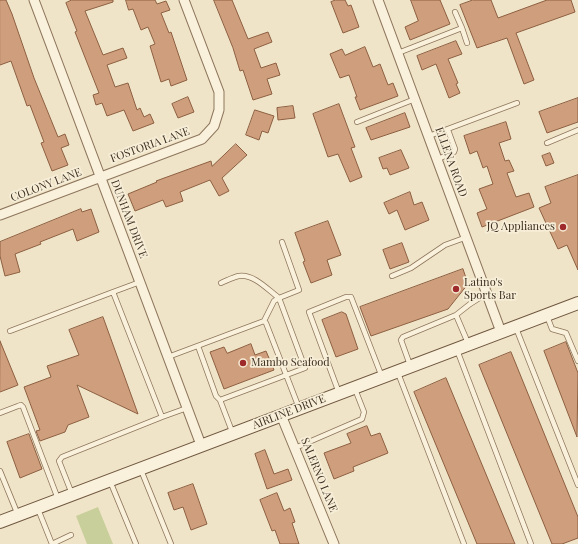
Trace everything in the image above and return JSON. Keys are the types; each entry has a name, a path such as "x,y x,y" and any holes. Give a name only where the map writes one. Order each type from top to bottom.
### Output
{"main road":[{"name":"AIRLINE DRIVE","path":"0,522 578,303"}],"street":[{"name":"DUNHAM DRIVE","path":"34,0 201,446"},
{"name":"FOSTORIA LANE","path":"100,177 202,139 214,126 219,110 219,92 184,0"},
{"name":"ELLENA ROAD","path":"378,0 502,332"},
{"name":"COLONY LANE","path":"0,215 100,177"},
{"name":"SALERNO LANE","path":"281,415 334,544"}],"lane":[{"path":"455,12 467,43"},
{"path":"398,53 462,28"},
{"path":"357,122 415,99"},
{"path":"429,136 517,104"},
{"path":"438,159 454,152 455,149 448,130"},
{"path":"547,142 578,130"},
{"path":"392,276 411,268 445,245 467,237"},
{"path":"168,357 264,321 274,301 299,290 282,242"},
{"path":"220,400 305,368 279,298 255,280 246,276 238,276 221,283"},
{"path":"10,331 140,282"},
{"path":"113,292 162,417"},
{"path":"411,366 401,340 403,337 456,315 487,293"},
{"path":"339,393 309,312 346,297 351,298 382,377"},
{"path":"456,315 462,346 531,544"},
{"path":"546,315 552,329 566,333 578,361"},
{"path":"264,321 299,409"},
{"path":"516,326 578,485"},
{"path":"198,346 216,396 220,400 233,434"},
{"path":"398,371 464,544"},
{"path":"295,448 362,419 364,412 355,387"},
{"path":"0,413 21,405 23,407 58,500"},
{"path":"72,494 59,461 62,457 187,408"},
{"path":"140,468 172,544"},
{"path":"0,471 18,515"},
{"path":"110,480 136,544"},
{"path":"38,508 51,544 71,535"}],"green space":[{"path":"98,507 113,544 87,544 76,516"}],"building":[{"path":"0,0 6,0 12,14 34,78 58,137 65,134 69,145 61,148 68,165 52,171 41,143 44,142 30,105 27,106 11,61 0,65"},
{"path":"72,0 113,0 113,2 85,11 103,55 123,48 127,58 107,65 115,87 128,83 137,110 140,108 144,117 150,114 154,123 133,131 124,110 107,116 102,103 96,105 93,95 99,93 75,32 77,31 66,3"},
{"path":"126,0 155,0 157,4 166,1 170,10 161,13 169,33 171,32 187,80 171,86 169,79 161,82 150,46 155,44 148,27 141,30 133,9 129,10"},
{"path":"214,0 232,0 248,39 268,32 272,42 254,49 261,68 276,63 280,75 267,79 272,94 253,100 243,70 240,71 233,48"},
{"path":"336,0 345,0 348,6 351,5 359,27 343,33 331,2"},
{"path":"411,0 440,0 450,24 410,40 405,27 418,21"},
{"path":"473,0 491,0 498,18 547,0 571,0 575,12 516,33 534,80 524,84 507,38 477,48 460,5"},
{"path":"456,41 462,54 448,59 458,83 456,84 460,93 449,98 436,64 422,70 417,56"},
{"path":"365,47 373,67 380,64 388,85 393,83 398,96 360,110 349,75 340,78 330,54 342,49 345,55"},
{"path":"188,97 194,112 178,118 172,104"},
{"path":"578,98 578,122 547,133 539,112"},
{"path":"339,104 355,147 351,148 362,177 350,182 338,154 328,157 313,114"},
{"path":"293,106 295,118 278,120 277,108"},
{"path":"255,110 274,116 268,133 262,131 259,140 246,135"},
{"path":"405,113 410,127 371,140 366,128"},
{"path":"506,122 511,139 499,143 505,161 509,160 514,171 507,173 516,197 529,193 534,207 482,227 477,213 487,209 479,189 493,184 487,166 483,168 477,151 470,154 464,136"},
{"path":"236,144 247,155 222,178 229,191 219,196 210,180 180,192 183,201 166,207 163,200 135,211 128,194 157,182 156,181 211,161 212,166"},
{"path":"401,150 409,168 390,175 387,168 383,169 379,158"},
{"path":"550,153 554,163 546,166 542,156"},
{"name":"JQ Appliances","path":"578,175 578,270 567,245 558,249 539,208 551,203 545,187"},
{"path":"410,192 414,205 422,202 429,220 405,230 397,210 389,214 384,203"},
{"path":"81,209 82,212 91,209 99,232 77,241 73,229 40,242 41,244 15,254 20,272 5,276 0,256 0,242"},
{"path":"328,221 341,255 327,260 332,275 311,283 303,262 305,261 295,233"},
{"path":"402,243 409,262 390,269 383,250"},
{"path":"463,269 468,284 448,309 371,336 360,307"},
{"path":"342,312 346,314 358,349 336,357 322,320"},
{"path":"103,317 138,414 77,385 89,417 68,425 65,432 40,441 36,431 40,430 24,387 51,377 47,366 79,355 69,330"},
{"path":"0,341 18,385 0,392"},
{"path":"566,342 578,373 577,437 544,351"},
{"name":"Mambo Seafood","path":"251,344 255,355 266,351 274,370 224,389 210,352 224,347 227,353"},
{"path":"511,352 578,517 578,538 562,544 552,544 479,365"},
{"path":"446,378 515,544 477,544 414,392"},
{"path":"367,426 371,436 380,433 388,453 353,467 354,471 334,479 324,453 351,443 347,434"},
{"path":"29,434 42,469 20,478 7,442"},
{"path":"265,450 274,474 288,469 292,480 267,489 255,454"},
{"path":"193,484 207,524 191,530 183,507 174,510 168,493"},
{"path":"277,493 284,511 290,508 295,522 292,523 299,544 280,544 275,530 272,531 260,500"}],"place":[{"name":"JQ Appliances","path":"563,227"},
{"name":"Latino's Sports Bar","path":"456,289"},
{"name":"Mambo Seafood","path":"243,363"}]}
